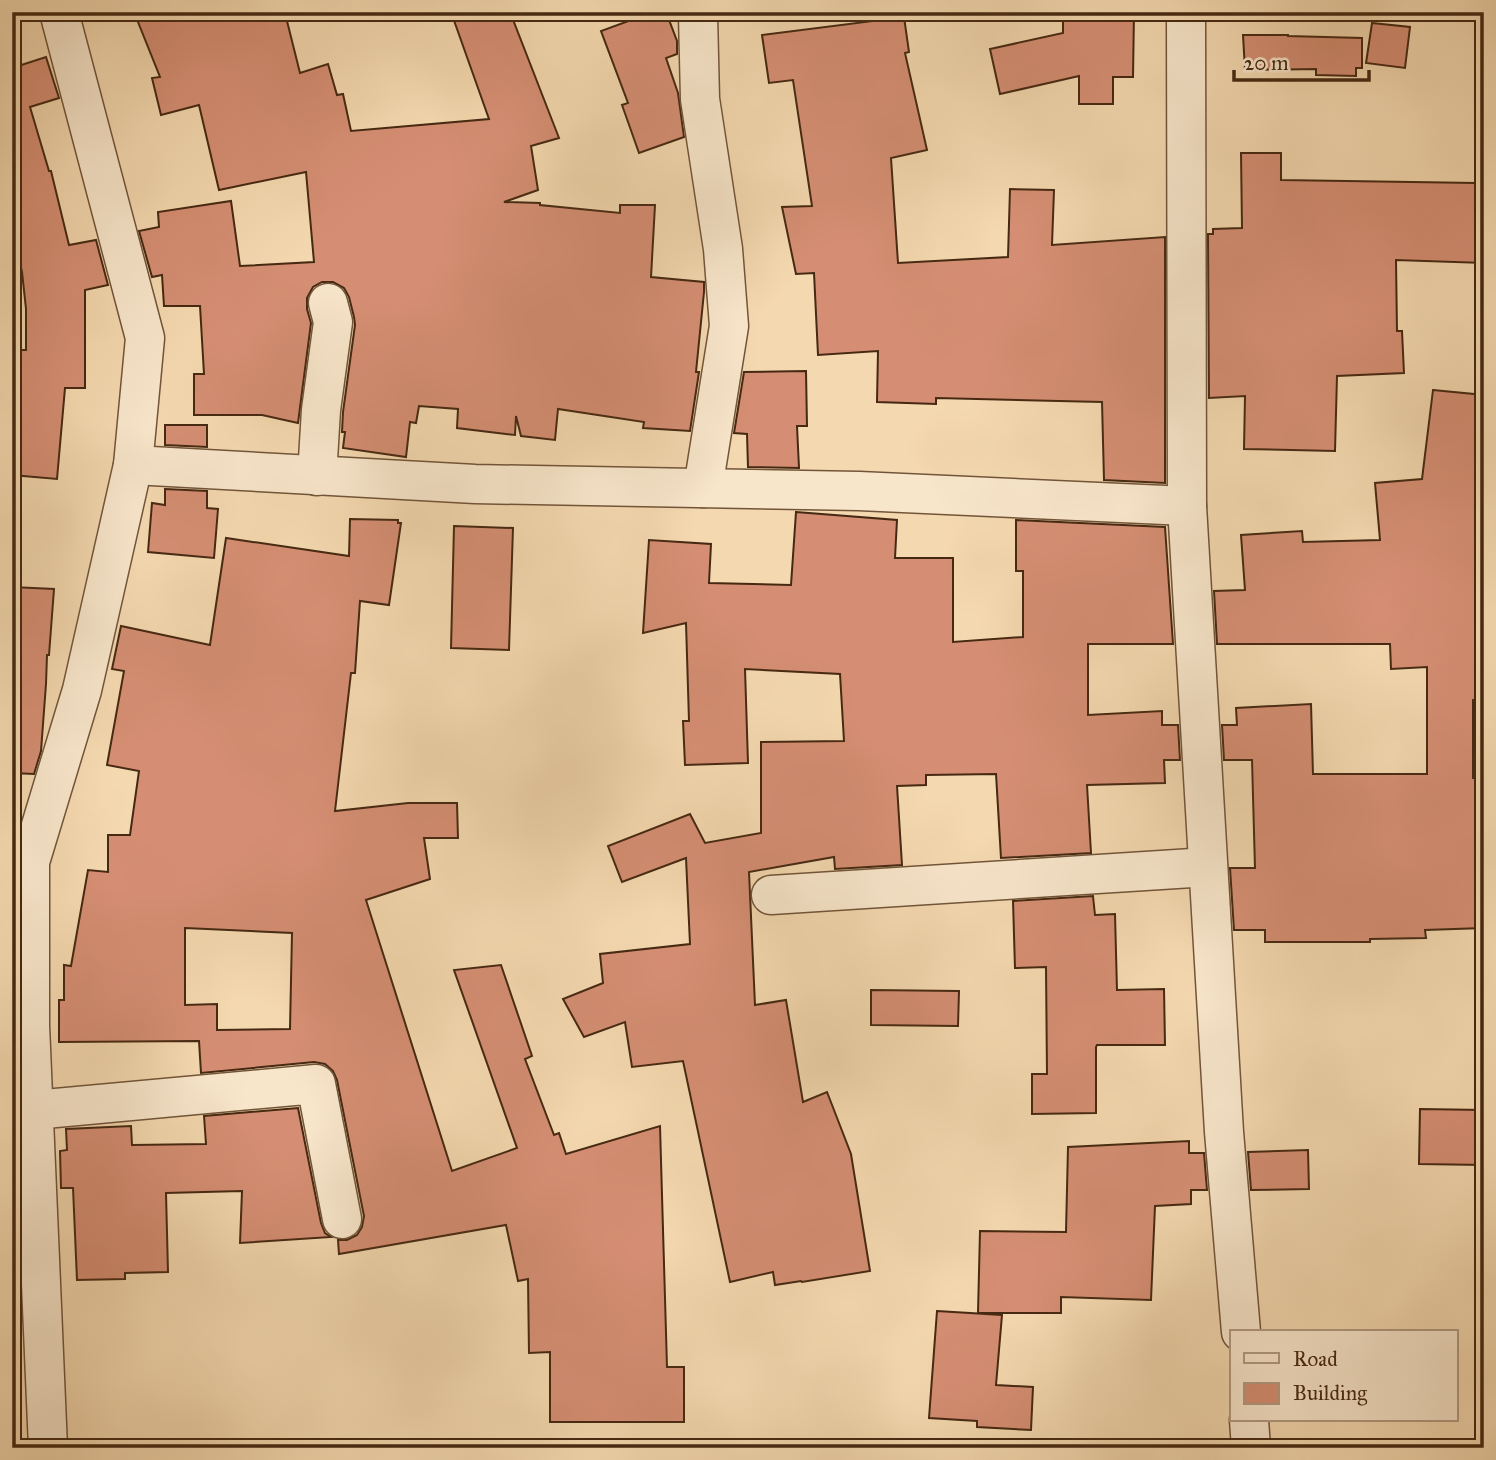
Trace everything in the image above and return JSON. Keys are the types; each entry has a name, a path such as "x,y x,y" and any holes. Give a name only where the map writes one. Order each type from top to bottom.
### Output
{"street":[{"path":"48,1448 30,1025 30,862 82,691 133,466 145,338 59,12"},
{"path":"697,12 700,99 723,248 729,326 703,488"},
{"path":"1186,12 1187,506 1224,1132 1241,1330"},
{"path":"317,476 321,410 333,322 328,303"},
{"path":"133,466 475,484 859,491 1187,506"},
{"path":"12,826 30,862"},
{"path":"772,895 1208,867"},
{"path":"34,1110 316,1084 342,1219"},
{"path":"1249,1422 1251,1448"}],"building":[{"path":"134,12 285,13 300,73 328,64 337,95 343,94 351,131 489,119 451,12 510,12 559,138 531,146 538,190 504,202 540,203 620,213 620,205 655,205 651,277 704,282 696,372 699,372 690,431 643,428 644,422 558,409 555,440 521,436 516,416 515,435 457,428 458,409 419,406 416,423 410,422 406,457 343,448 343,412 355,325 349,297 344,288 333,282 322,282 313,287 307,298 311,323 298,423 262,415 194,415 194,374 204,374 200,306 164,306 162,275 152,277 139,231 159,227 158,212 231,201 240,266 314,262 306,172 219,190 199,105 161,115 152,78 160,77"},
{"path":"653,12 666,12 677,41 677,54 666,58 678,93 684,137 639,153 622,105 628,103 601,31"},
{"path":"1063,12 1134,12 1133,77 1113,77 1113,104 1079,104 1079,76 1000,94 990,49 1063,33"},
{"path":"904,17 909,52 905,53 927,150 891,158 898,263 1008,257 1010,189 1054,190 1052,245 1165,237 1165,483 1104,480 1102,402 936,398 936,404 877,402 878,351 818,355 814,273 796,274 782,207 812,206 793,80 769,83 762,35"},
{"path":"1372,23 1410,27 1405,68 1366,63"},
{"path":"1243,35 1362,38 1362,68 1356,68 1356,76 1316,75 1316,69 1245,70"},
{"path":"46,57 59,98 30,107 51,171 69,245 96,240 108,285 85,290 85,388 65,388 57,479 12,475 12,350 26,350 26,309 22,272 12,227 12,68"},
{"path":"1241,153 1281,153 1281,180 1476,183 1476,226 1484,226 1484,263 1396,260 1397,331 1402,331 1404,373 1337,376 1335,451 1244,449 1245,396 1209,398 1208,234 1213,234 1213,229 1242,228"},
{"path":"806,371 807,426 797,426 799,468 748,467 747,434 734,433 744,372"},
{"path":"1433,390 1484,395 1484,698 1473,700 1473,778 1479,778 1475,888 1484,887 1484,928 1425,930 1426,938 1370,939 1370,942 1265,942 1265,930 1234,930 1230,868 1255,868 1252,760 1224,760 1222,725 1237,725 1236,708 1311,704 1313,774 1427,774 1427,667 1391,669 1390,644 1217,644 1214,591 1245,590 1241,535 1302,531 1303,542 1380,540 1375,483 1422,479"},
{"path":"165,425 207,425 207,447 165,445"},
{"path":"165,489 207,491 207,508 218,509 214,558 148,552 152,503 165,505"},
{"path":"796,512 897,520 895,558 953,558 953,642 1023,637 1023,571 1016,571 1016,520 1165,527 1173,644 1088,644 1088,715 1162,711 1162,725 1178,725 1180,760 1164,760 1165,783 1087,785 1091,853 1001,858 996,774 926,775 926,785 897,786 902,865 835,869 834,857 749,872 755,1005 786,1000 803,1102 827,1092 851,1154 870,1271 775,1285 773,1272 730,1282 683,1061 632,1067 625,1022 584,1037 563,999 603,983 600,954 690,944 686,858 622,882 608,846 690,814 705,843 761,833 761,742 844,741 840,674 745,669 748,763 685,765 683,721 689,721 686,623 643,633 649,540 711,544 709,583 791,585"},
{"path":"350,519 398,520 398,523 401,523 389,605 360,601 355,673 351,673 335,811 408,803 457,803 458,838 424,838 430,879 366,900 452,1171 517,1148 454,970 501,965 532,1056 525,1059 554,1135 559,1133 566,1154 660,1126 667,1367 684,1367 684,1422 550,1422 550,1352 529,1353 528,1279 518,1281 506,1225 339,1254 338,1240 347,1240 357,1235 364,1216 337,1080 333,1071 325,1064 314,1062 201,1073 199,1041 59,1042 59,1000 64,1000 64,965 71,966 88,870 108,872 108,835 130,835 139,771 107,765 124,671 112,669 121,626 210,645 226,538 349,556","holes":["185,928 292,933 290,1029 217,1030 217,1004 185,1005"]},
{"path":"454,526 513,528 509,650 451,648"},
{"path":"12,587 54,589 41,751 34,774 12,773"},
{"path":"1093,896 1095,915 1115,914 1117,990 1164,989 1165,1045 1097,1045 1096,1113 1032,1114 1032,1074 1047,1074 1046,967 1015,968 1013,901"},
{"path":"871,990 959,991 958,1026 871,1025"},
{"path":"298,1108 321,1223 325,1233 331,1237 240,1243 242,1191 166,1193 168,1272 125,1273 125,1279 77,1280 73,1188 61,1188 60,1151 67,1150 66,1129 131,1126 132,1145 206,1144 204,1116"},
{"path":"1420,1109 1484,1110 1484,1165 1419,1164"},
{"path":"1189,1141 1189,1153 1204,1153 1207,1190 1191,1190 1191,1204 1155,1206 1151,1300 1061,1297 1061,1313 978,1313 980,1231 1066,1232 1068,1147"},
{"path":"1308,1150 1309,1189 1251,1190 1248,1152"},
{"path":"937,1311 1002,1315 996,1385 1033,1387 1031,1430 977,1427 977,1421 929,1418"}]}
